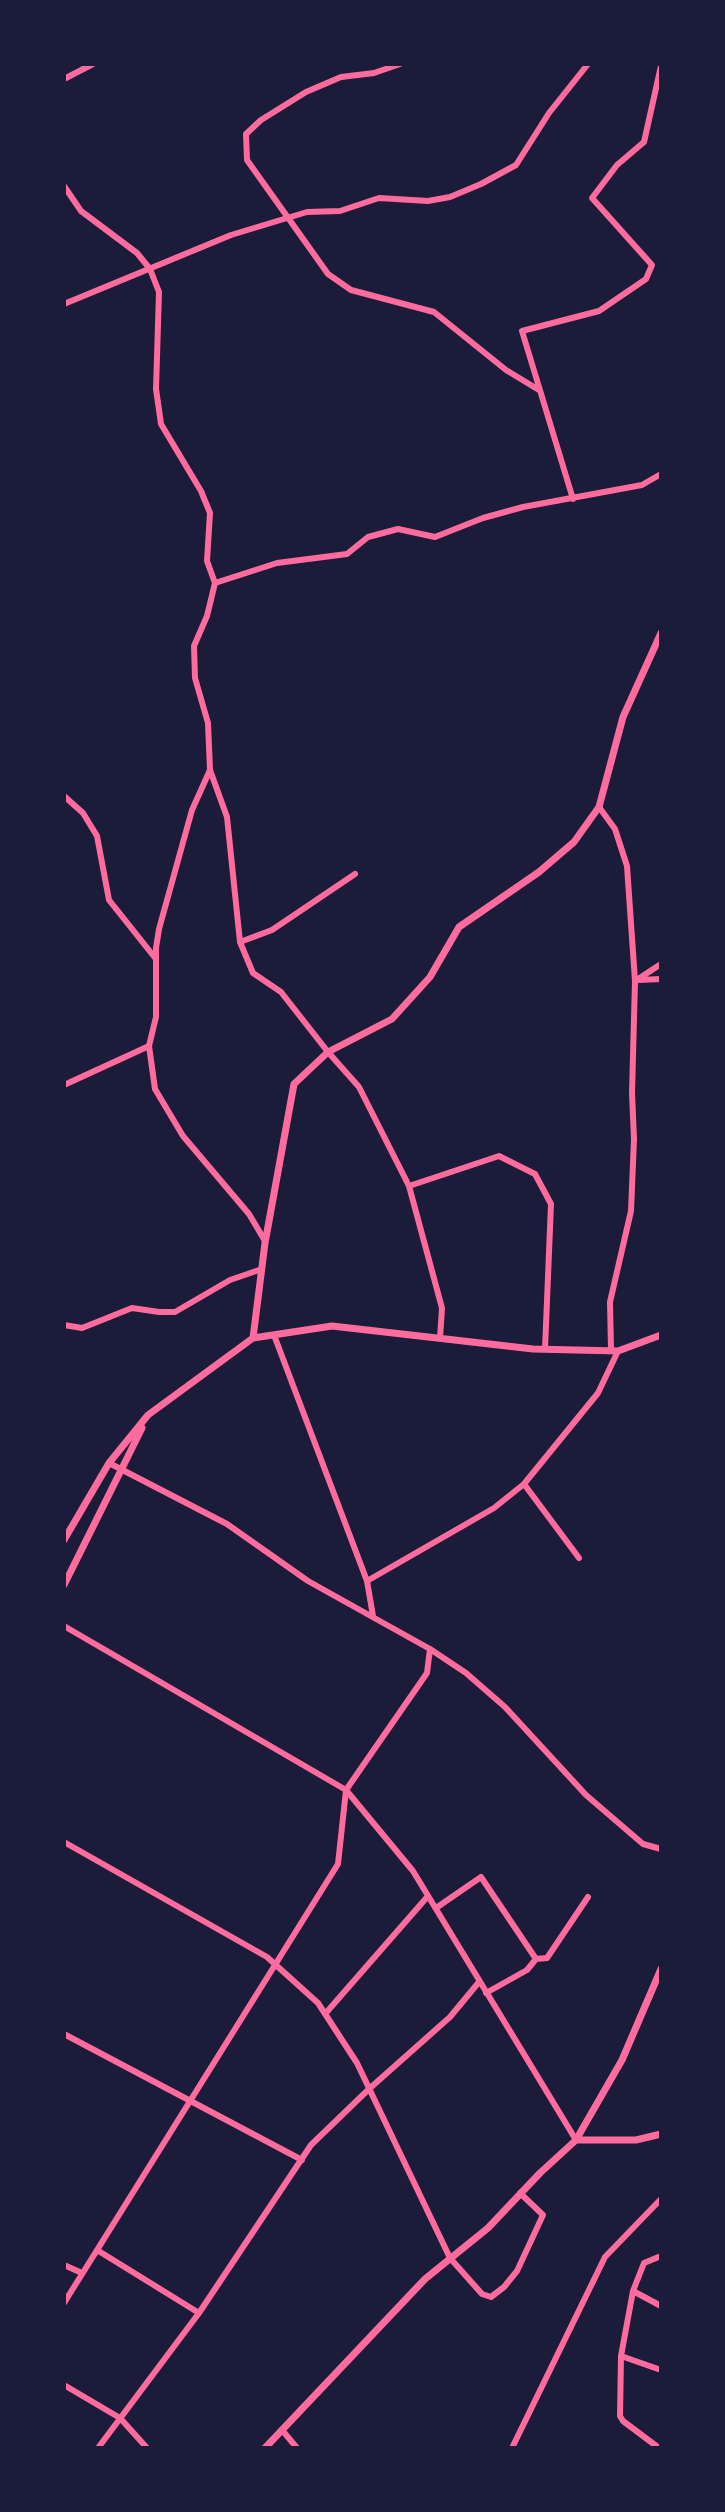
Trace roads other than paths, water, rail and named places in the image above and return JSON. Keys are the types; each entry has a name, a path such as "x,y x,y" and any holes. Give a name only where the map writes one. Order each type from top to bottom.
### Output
{"street":[{"path":"64,79 93,64"},
{"path":"400,64 374,73 341,77 306,92 261,120 246,134 247,160 328,274 351,290 434,312 506,370 539,390"},
{"path":"64,304 231,235 307,212 340,211 379,198 428,201 450,197 481,184 516,165 549,113 588,64"},
{"path":"573,499 522,331 599,311 646,279 652,265 592,198 617,165 644,142 661,66"},
{"path":"64,186 81,211 137,253 150,269 159,292 156,389 161,424 201,491 210,513 207,561 215,583 207,616 194,646 195,678 208,723 210,770 227,817 240,942 253,973 281,992 359,1087 409,1186 442,1308 440,1338"},
{"path":"215,583 277,563 347,554 368,537 398,529 435,537 483,518 523,507 642,485 661,474"},
{"path":"253,1338 265,1243 294,1084 328,1052 392,1019 430,977 459,927 539,872 574,842 599,807 623,717 661,633"},
{"path":"210,770 192,810 159,929 156,1017 149,1046 155,1089 183,1136 249,1214 265,1243"},
{"path":"64,796 83,813 97,836 109,900 157,960"},
{"path":"367,1581 494,1508 524,1484 598,1393 614,1351 610,1302 631,1211 635,981 627,866 615,829 599,807"},
{"path":"240,942 272,930 355,874"},
{"path":"635,981 661,964"},
{"path":"635,981 661,979"},
{"path":"64,1085 149,1046"},
{"path":"409,1186 499,1156 535,1174 551,1204 545,1349"},
{"path":"64,1325 82,1328 132,1308 175,1312 230,1280 262,1269"},
{"path":"64,1540 109,1463 148,1415 253,1338 332,1326 545,1349 614,1351 661,1335"},
{"path":"274,1335 367,1581 373,1616"},
{"path":"64,1585 148,1415"},
{"path":"109,1463 227,1524 308,1581 430,1649 466,1673 505,1707 586,1795 643,1844 661,1849"},
{"path":"524,1484 579,1558"},
{"path":"64,1626 346,1790 413,1871 576,2140"},
{"path":"64,2303 338,1864 346,1790 427,1673 430,1649"},
{"path":"64,1842 267,1957 318,2003 357,2063 450,2258 482,2294 491,2297 517,2271 543,2215 520,2193"},
{"path":"436,1908 481,1877 536,1959"},
{"path":"325,2014 428,1896"},
{"path":"486,1993 527,1970 536,1959 547,1958 588,1897"},
{"path":"265,2448 425,2279 488,2228 576,2140 622,2060 661,1969"},
{"path":"98,2448 199,2313 311,2145 450,2017 479,1982"},
{"path":"64,2034 302,2160"},
{"path":"576,2140 636,2140 661,2134"},
{"path":"512,2448 605,2257 661,2199"},
{"path":"97,2250 199,2313"},
{"path":"659,2448 620,2416 621,2356 633,2291 644,2263 661,2256"},
{"path":"64,2265 82,2273"},
{"path":"633,2291 661,2306"},
{"path":"621,2356 661,2370"},
{"path":"64,2385 120,2418 147,2448"},
{"path":"282,2430 297,2448"}]}
